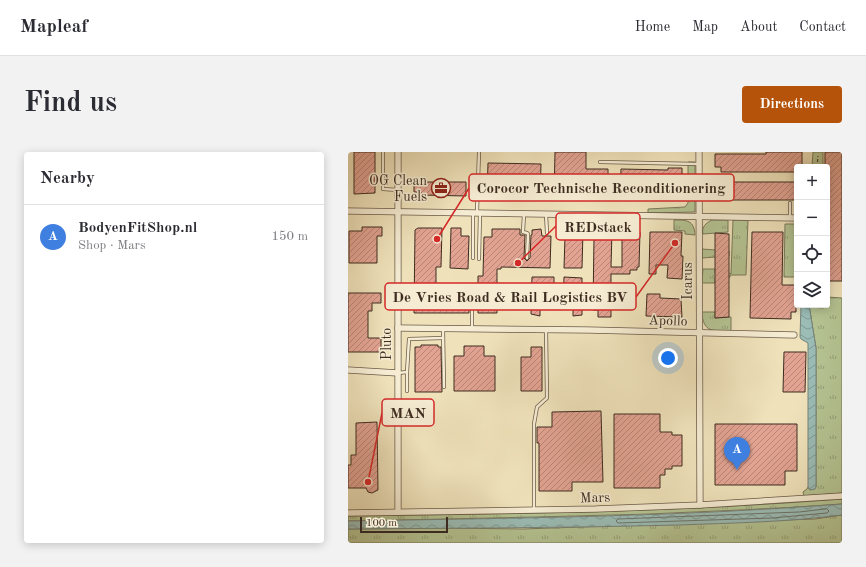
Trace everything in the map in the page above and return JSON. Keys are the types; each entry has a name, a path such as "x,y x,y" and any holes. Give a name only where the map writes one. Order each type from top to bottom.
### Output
{"street":[{"name":"Pluto","path":"398,152 398,512"},
{"name":"Icarus","path":"699,152 700,505"},
{"path":"348,211 794,218"},
{"name":"Apollo","path":"398,328 546,329 794,335"},
{"path":"348,370 398,373"},
{"name":"Mars","path":"348,513 534,510 700,505 842,496"}],"lane":[{"path":"382,152 382,190 398,190"},
{"path":"478,152 477,212 480,259"},
{"path":"600,162 699,164"},
{"path":"790,203 790,218"},
{"path":"472,258 477,212"},
{"path":"524,213 523,232 527,232 528,234 527,258"},
{"path":"546,214 547,233"},
{"path":"472,286 472,329"},
{"path":"443,329 444,387"},
{"path":"534,510 534,424 537,407 547,398 546,329"},
{"path":"408,391 407,372 409,339 443,338"},
{"path":"398,373 407,372"}],"path":[{"path":"817,164 818,156"}],"green space":[{"path":"813,152 823,152 823,164 812,164"},
{"path":"688,162 695,162 695,212 648,213 648,209 685,207 688,203"},
{"path":"674,220 689,222 693,226 695,235 685,234 685,231 674,230"},
{"path":"712,220 728,220 728,232 703,234 704,226"},
{"path":"733,220 748,220 746,275 731,275 729,278 715,278 715,283 703,283 703,269 715,269 715,273 731,274"},
{"path":"785,224 794,224 794,277 784,277"},
{"path":"702,249 729,251 729,256 702,258"},
{"path":"830,297 842,298 842,493 804,496 803,492 808,487 810,490 816,487 816,348 809,308 830,308"},
{"path":"702,312 715,312 715,318 731,317 731,331 714,331 710,329 704,324"},
{"path":"842,499 842,504 721,511 348,521 348,516 657,510"},
{"path":"842,515 842,543 348,543 348,529 523,529 815,519"}],"water":[{"path":"801,308 809,308 816,348 816,487 815,489 810,490 808,487 808,343 800,337"},
{"path":"842,504 842,515 760,522 596,527 348,529 348,521 534,518 719,512"}],"building":[{"path":"354,152 375,152 375,193 354,194"},
{"path":"555,152 586,152 586,169 608,169 608,185 598,185 598,198 554,197"},
{"path":"766,152 802,152 802,164 794,164 794,172 721,172 721,167 715,167 715,154 766,154"},
{"path":"825,152 842,152 842,281 830,281 830,164 825,164"},
{"path":"488,163 541,164 540,197 487,196"},
{"path":"668,168 682,168 682,200 620,198 621,169 668,170"},
{"path":"418,182 466,182 466,196 421,195 421,192 414,192 414,184 418,184"},
{"path":"715,182 794,182 794,200 722,200 722,195 715,195"},
{"path":"362,227 382,227 382,236 377,236 377,263 349,263 349,231 362,231"},
{"path":"418,228 442,228 441,267 436,267 436,296 469,296 469,313 414,313 415,230"},
{"path":"451,228 461,228 461,236 469,236 468,269 450,268"},
{"path":"492,229 520,229 520,235 525,235 524,258 527,261 530,258 532,230 541,229 542,236 551,236 550,268 501,267 501,269 497,269 497,313 478,313 478,276 483,276 484,237 492,237"},
{"path":"575,229 583,231 582,268 564,268 565,236 574,236"},
{"path":"599,231 612,231 611,267 622,267 622,232 640,232 639,267 637,267 637,270 630,270 630,274 611,274 611,317 598,317 598,310 593,310 594,237 599,237"},
{"path":"650,232 682,232 682,279 667,278 668,265 656,265 656,274 649,274"},
{"path":"752,232 783,232 782,285 794,285 794,308 796,308 796,312 791,312 791,319 750,318"},
{"path":"715,233 729,234 729,317 715,318"},
{"path":"532,277 554,277 554,288 550,288 549,309 540,309 540,316 531,314"},
{"path":"564,277 582,278 582,315 573,316 573,309 563,309"},
{"path":"348,293 381,293 381,303 372,303 372,311 368,311 368,338 381,338 381,352 348,352"},
{"path":"647,294 660,294 660,298 681,299 682,317 646,316"},
{"path":"421,345 438,345 438,347 441,347 442,392 415,392 415,347 421,347"},
{"path":"464,346 484,346 484,356 495,356 495,391 454,391 454,356 464,356"},
{"path":"531,347 542,347 542,391 521,391 521,357 531,357"},
{"path":"784,352 806,352 805,392 783,392"},
{"path":"601,411 603,482 572,482 572,491 539,491 539,443 537,443 537,427 552,427 552,412"},
{"path":"614,414 660,414 660,432 672,432 672,435 682,435 682,466 672,466 672,469 665,469 665,475 660,475 660,488 614,488"},
{"path":"377,422 378,490 372,493 368,492 366,488 348,488 348,465 351,465 351,455 356,455 356,423"},
{"path":"715,424 797,424 797,471 785,471 785,485 715,485"}],"place":[{"name":"OG Clean Fuels","path":"441,188"},
{"name":"Corocor Technische Reconditionering","path":"437,239"},
{"name":"De Vries Road & Rail Logistics BV","path":"675,243"},
{"name":"REDstack","path":"518,263"},
{"name":"BodyenFitShop.nl","path":"737,470"},
{"name":"MAN","path":"368,482"}]}
